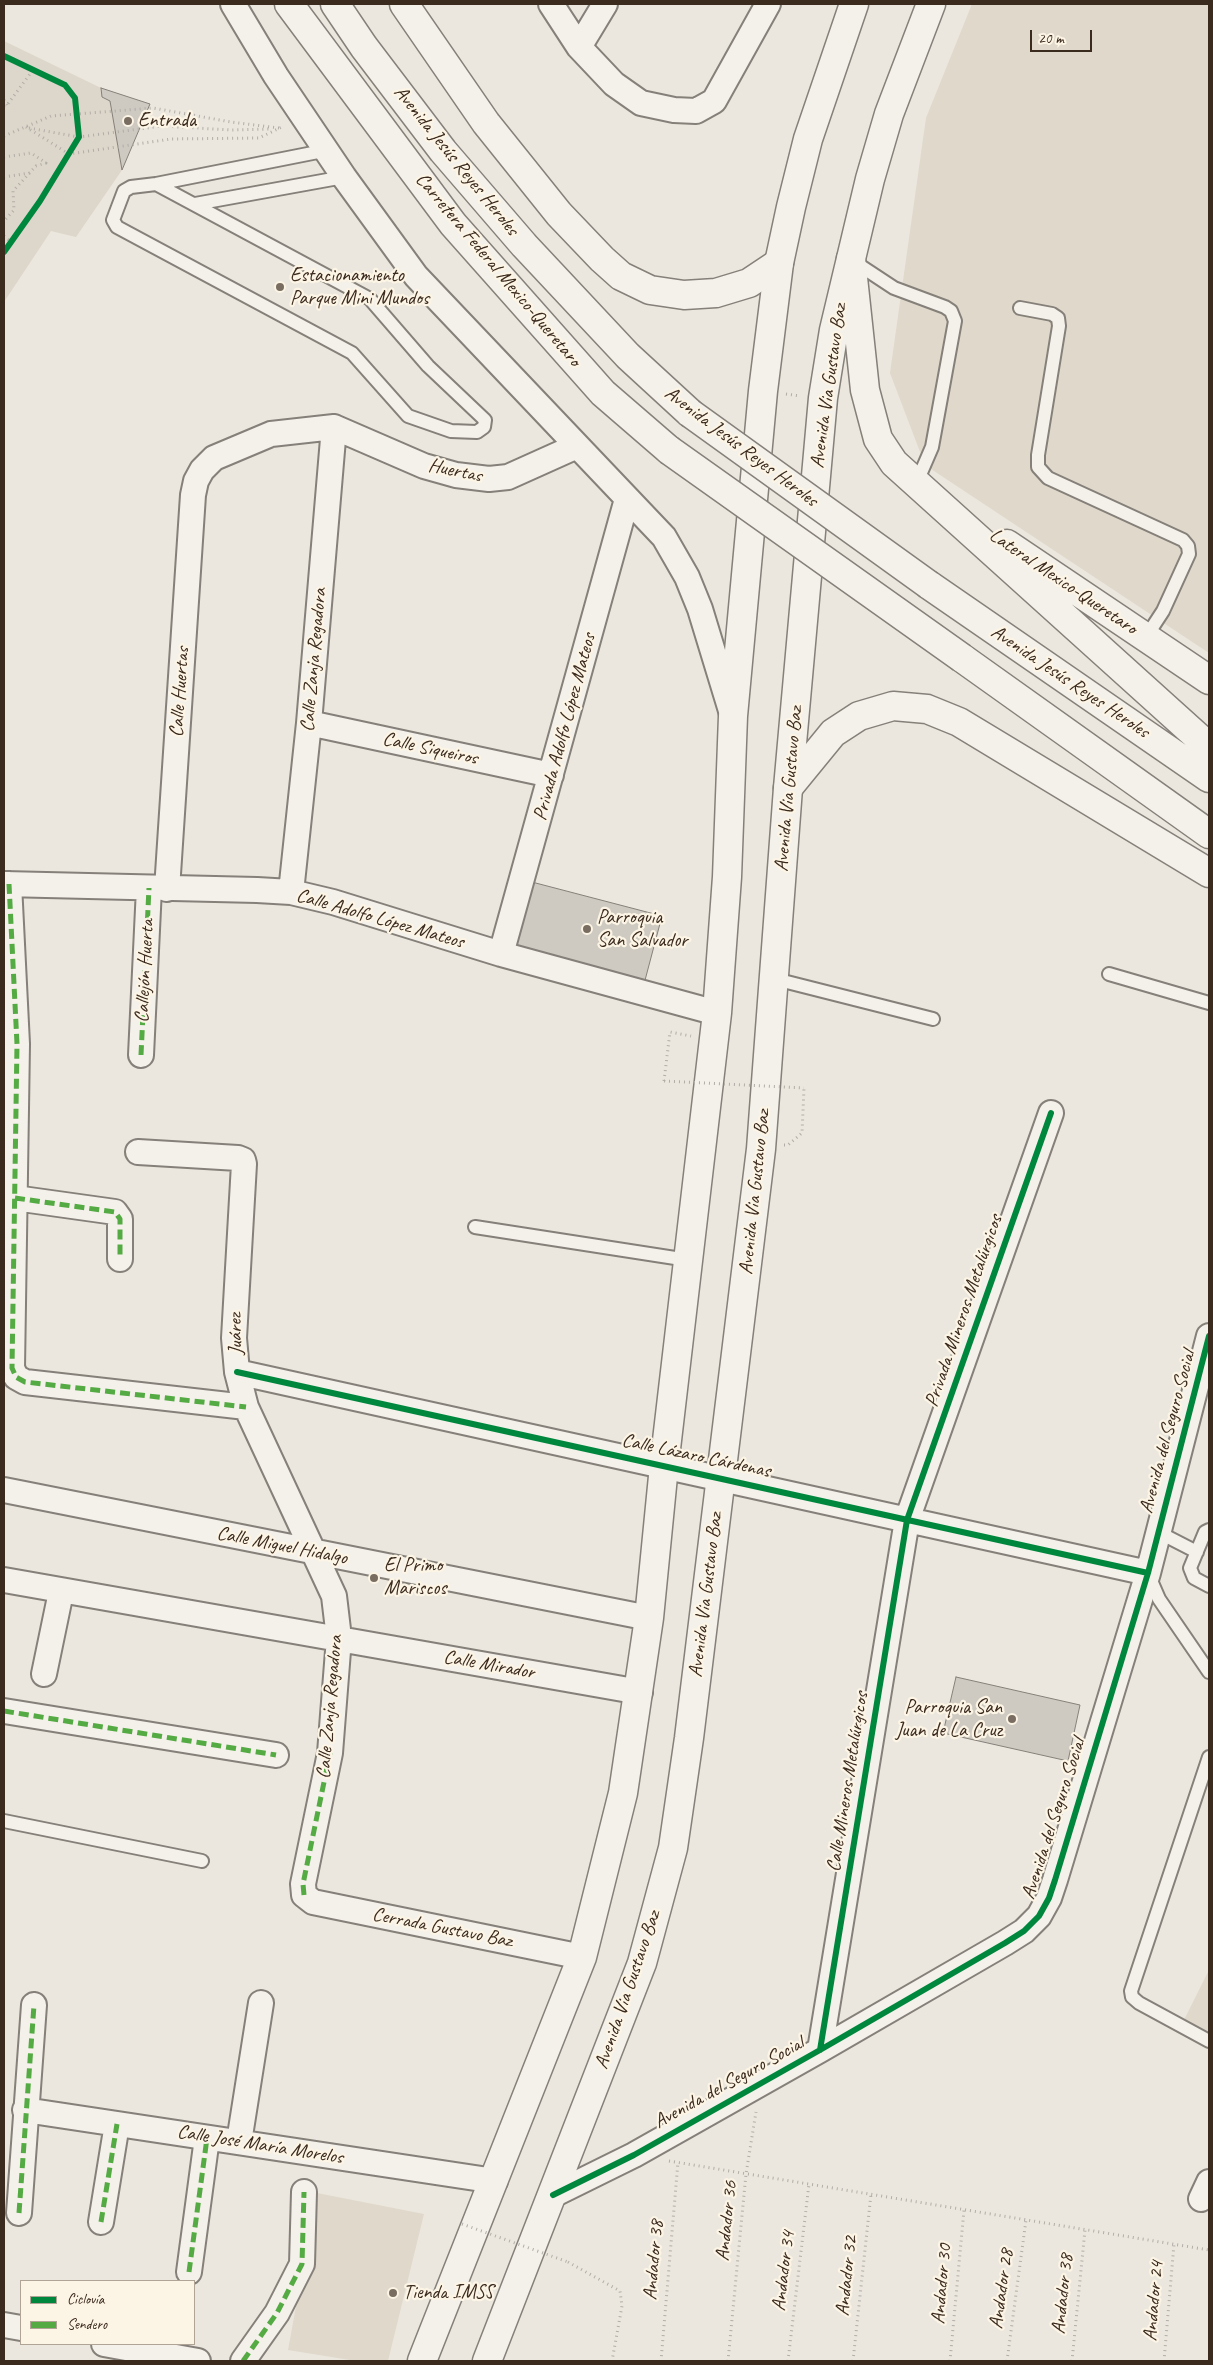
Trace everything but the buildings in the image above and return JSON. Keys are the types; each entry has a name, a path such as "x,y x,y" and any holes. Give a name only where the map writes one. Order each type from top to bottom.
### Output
{"main road":[{"name":"Carretera Federal Mexico-Queretaro","path":"289,4 453,224 604,393 669,450"},
{"name":"Avenida Jesús Reyes Heroles","path":"335,4 364,47 450,159 524,245 628,356 690,413 929,585 1209,778"},
{"path":"404,4 486,123 559,214 602,259 622,276 650,290 684,295 716,293 749,283 780,263"},
{"path":"422,2361 466,2233 494,2181 582,1957 623,1793 640,1692 649,1618 664,1466 717,1012 727,877 732,716 763,391 780,263 791,207 808,139 854,4"},
{"name":"Avenida Via Gustavo Baz","path":"487,2361 642,1963 673,1848 761,1149 788,788 823,398 834,330 870,179 889,114 931,4"},
{"path":"851,259 864,390 878,439 894,463 1209,747"},
{"name":"Avenida Jesús Reyes Heroles","path":"669,450 1209,834"},
{"name":"Lateral Mexico-Queretaro","path":"916,484 1209,680"},
{"path":"788,788 833,732 859,716 893,706 927,709 959,722 1209,873"}],"street":[{"path":"233,4 276,76 328,150 344,177 416,276 664,537 686,577 700,609 732,716"},
{"path":"551,4 579,47 614,84 641,103 674,110 696,110 714,101 768,4"},
{"path":"579,47 605,4"},
{"name":"Huertas","path":"334,427 424,466 456,475 489,479 508,476 577,446"},
{"name":"Calle Huertas","path":"158,888 196,481 202,470 214,458 230,450 271,434 334,427"},
{"name":"Calle Zanja Regadora","path":"290,892 309,723 334,427"},
{"name":"Privada Adolfo López Mateos","path":"501,954 627,499"},
{"name":"Calle Siqueiros","path":"309,723 551,775"},
{"path":"6,884 17,1044 12,1368 16,1377 26,1382 246,1407"},
{"name":"Calle Adolfo López Mateos","path":"6,884 290,892 333,902 501,954 717,1012"},
{"name":"Callejón Huerta","path":"141,1055 158,888"},
{"name":"Privada Mineros Metalúrgicos","path":"907,1520 1051,1113"},
{"name":"Juárez","path":"138,1152 243,1160 234,1338 237,1372 246,1407 314,1552"},
{"path":"15,1198 115,1212 118,1214 120,1259"},
{"name":"Avenida del Seguro Social","path":"553,2195 634,2155 820,2050 1005,1943 1024,1931 1038,1916 1049,1898 1055,1880 1148,1574 1209,1336"},
{"name":"Calle Lázaro Cárdenas","path":"237,1372 1148,1574"},
{"name":"Calle Miguel Hidalgo","path":"4,1490 649,1618"},
{"name":"Calle Mineros Metalúrgicos","path":"820,2050 907,1520"},
{"name":"Calle Zanja Regadora","path":"304,1895 303,1884 330,1753 339,1638 334,1596 314,1552"},
{"name":"Calle Mirador","path":"4,1580 61,1592 339,1638 640,1692"},
{"path":"44,1674 61,1592"},
{"path":"4,1711 276,1755"},
{"name":"Cerrada Gustavo Baz","path":"304,1895 313,1902 582,1957"},
{"path":"239,2142 261,2003"},
{"path":"19,2213 34,2005"},
{"name":"Calle José María Morelos","path":"25,2110 494,2181"},
{"path":"101,2222 117,2124"},
{"path":"189,2272 207,2138"},
{"path":"243,2361 277,2313 302,2264 304,2192"},
{"path":"4,2325 20,2328"},
{"path":"110,2345 198,2361"}],"lane":[{"path":"156,184 370,299 428,366 485,420 484,427 477,432 451,431 408,416 352,353 117,227 113,220 124,191 131,187 156,184 328,150"},
{"path":"196,204 344,177"},
{"path":"851,259 894,288 945,307 951,311 955,321 932,447 916,484"},
{"path":"1020,308 1052,314 1058,318 1059,326 1038,455 1038,467 1048,478 1183,540 1188,546 1189,554 1162,612 1146,638"},
{"path":"1110,974 1209,1003"},
{"path":"775,978 933,1019"},
{"path":"475,1227 688,1260"},
{"path":"1209,1530 1205,1532 1190,1568 1194,1578 1209,1586"},
{"path":"1158,1532 1197,1552"},
{"path":"1148,1574 1160,1599 1209,1672"},
{"path":"1209,1757 1131,1991 1132,1997 1139,2003 1209,2041"},
{"path":"4,1821 202,1861"}],"path":[{"path":"26,67 41,74"},
{"path":"6,106 33,70"},
{"path":"4,100 6,106"},
{"path":"75,106 77,121"},
{"path":"4,136 51,116 153,108 231,122 280,128"},
{"path":"26,128 74,145 171,139 258,138 305,117"},
{"path":"26,128 74,145 162,126 231,130 280,128"},
{"path":"64,162 74,145 78,129"},
{"path":"4,157 31,153 46,163 36,166 13,191 14,210 4,222"},
{"path":"4,178 30,173"},
{"path":"4,236 9,244 17,234"},
{"path":"670,1032 664,1081 804,1088 802,1133"},
{"path":"634,2155 1209,2250"},
{"path":"466,2233 568,2262 620,2291 622,2306 612,2361"}],"shaded area":[{"path":"972,4 1209,4 1209,653 925,465 890,373 926,118"},
{"path":"4,41 101,88 150,104 122,170 76,237 51,231 4,302"},
{"path":"1209,1970 1209,2036 1183,2022"},
{"path":"317,2193 424,2214 388,2361 356,2361 288,2350"}],"marked path":[{"path":"9,884 17,1044 12,1368 16,1377 25,1382 246,1407"},
{"path":"141,1055 149,888"},
{"path":"15,1198 115,1212 120,1219 120,1259"},
{"path":"4,1711 276,1755"},
{"path":"304,1895 303,1884 330,1753"},
{"path":"19,2213 34,2005"},
{"path":"101,2222 117,2124"},
{"path":"189,2272 207,2138"},
{"path":"243,2361 277,2313 302,2264 304,2192"}],"cycle path":[{"path":"4,56 65,85 75,98 79,137 40,201 4,252"},
{"path":"820,2050 907,1520 1051,1113"},
{"path":"553,2195 634,2155 820,2050 1005,1943 1024,1931 1039,1916 1049,1898 1055,1880 1148,1573 1209,1336"},
{"path":"237,1372 1148,1573"}],"place":[{"name":"Entrada","path":"128,121"},
{"name":"Estacionamiento Parque Mini Mundos","path":"280,287"},
{"name":"Parroquia San Salvador","path":"587,929"},
{"name":"El Primo Mariscos","path":"374,1578"},
{"name":"Parroquia San Juan de La Cruz","path":"1012,1719"},
{"name":"Tienda IMSS","path":"393,2293"}]}
